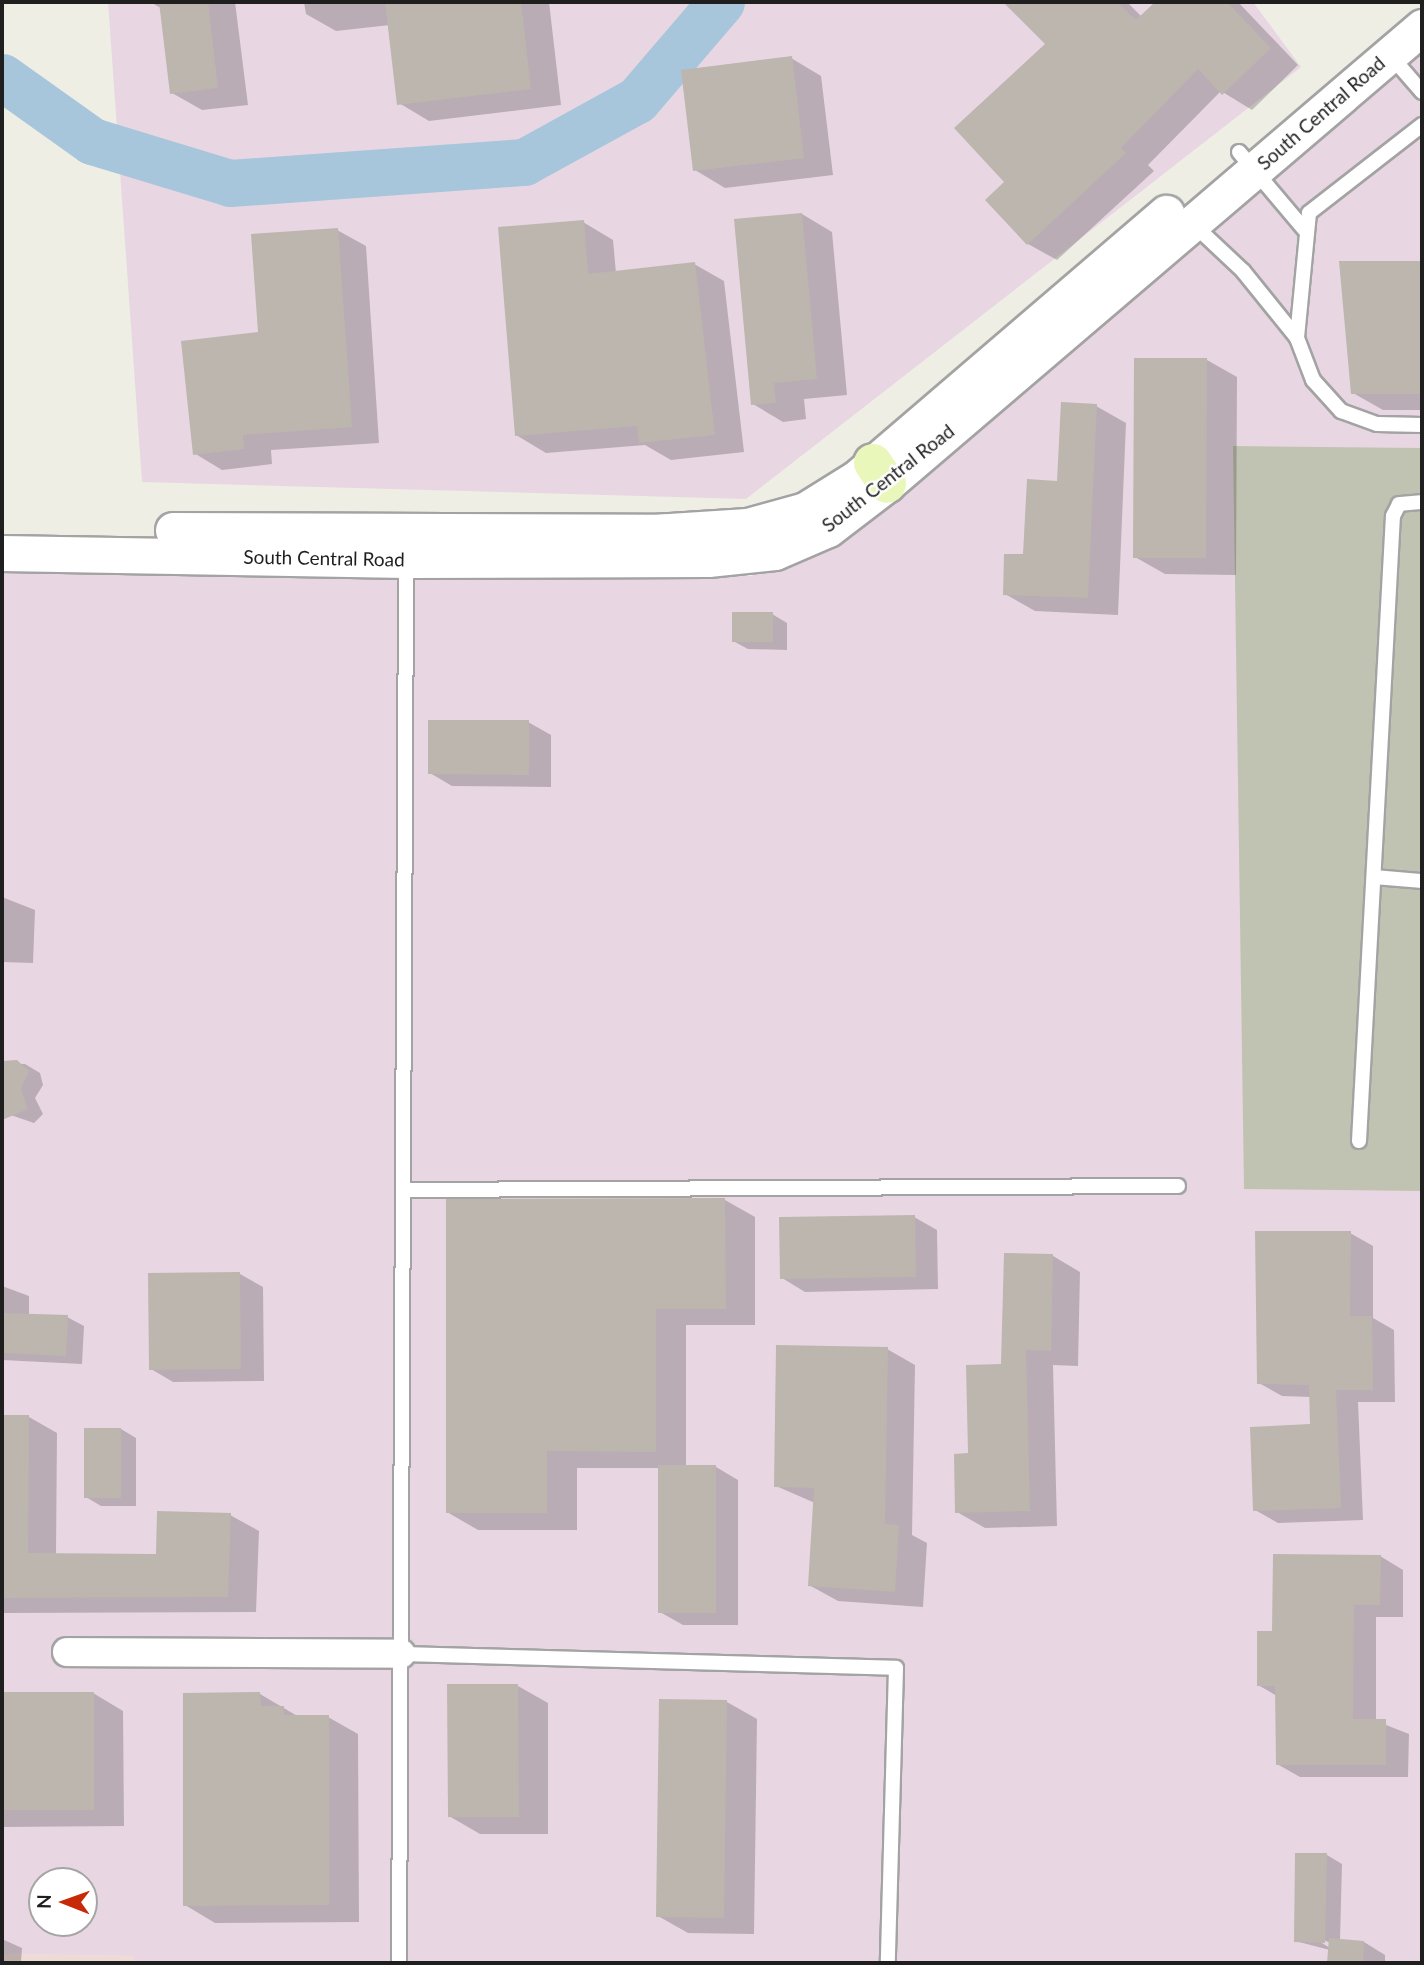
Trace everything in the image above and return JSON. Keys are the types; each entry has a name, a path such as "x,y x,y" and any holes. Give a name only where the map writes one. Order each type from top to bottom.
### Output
{"street":[{"name":"South Central Road","path":"2,529 709,559 775,552 828,529 880,474 1246,162 1418,2"},
{"name":"South Central Road","path":"880,474 1192,223 1246,162 1390,55 1422,27"},
{"name":"South Central Road","path":"2,553 406,547"},
{"path":"67,1653 401,1654"}],"lane":[{"path":"1390,55 1422,92"},
{"path":"1297,338 1304,229 1318,202 1422,125"},
{"path":"1246,162 1304,229"},
{"path":"1192,223 1243,271 1297,338 1313,380 1341,411 1377,424 1422,425"},
{"path":"1359,1141 1393,516 1399,504 1422,502"},
{"path":"399,1963 406,547"},
{"path":"1375,877 1422,881"},
{"path":"404,1190 1178,1186"},
{"path":"401,1654 895,1668 888,1963"}],"shaded area":[{"path":"108,2 1253,2 1301,67 746,499 142,482"},
{"path":"1422,38 1422,1963 134,1963 134,1956 2,1954 2,571 752,576"},
{"path":"1233,446 1422,448 1422,1191 1244,1189"},
{"path":"2,1954 134,1956 134,1963 2,1963"}],"building":[{"path":"159,2 208,2 218,88 170,94"},
{"path":"385,2 521,2 531,89 397,105"},
{"path":"1003,2 1117,2 1136,20 1155,2 1227,2 1271,48 1222,95 1198,69 1121,148 1126,153 1027,245 985,200 1004,182 954,128 1045,44"},
{"path":"792,56 804,158 693,171 681,70"},
{"path":"802,213 817,379 774,383 776,403 751,405 734,219"},
{"path":"584,220 588,274 695,262 715,435 639,443 637,426 515,436 498,227"},
{"path":"338,228 352,427 243,435 244,449 193,455 181,341 258,332 251,234"},
{"path":"1339,261 1422,261 1422,394 1351,394"},
{"path":"1134,358 1207,358 1206,558 1133,558"},
{"path":"1061,402 1097,404 1088,598 1003,595 1004,554 1023,554 1027,479 1057,481"},
{"path":"732,612 773,612 773,642 732,642"},
{"path":"428,720 529,720 529,775 428,774"},
{"path":"17,1060 29,1071 21,1089 28,1109 2,1120 2,1061"},
{"path":"725,1198 726,1309 656,1309 656,1452 547,1451 547,1513 446,1513 446,1199"},
{"path":"915,1215 916,1277 780,1279 779,1217"},
{"path":"1255,1231 1351,1231 1350,1316 1372,1316 1373,1390 1336,1390 1341,1508 1253,1511 1250,1427 1310,1424 1309,1385 1257,1384"},
{"path":"1004,1253 1053,1254 1051,1351 1026,1350 1030,1511 955,1513 954,1454 968,1453 966,1365 1001,1364"},
{"path":"240,1272 241,1369 149,1370 148,1273"},
{"path":"2,1313 68,1315 66,1356 2,1353"},
{"path":"776,1345 888,1347 885,1524 899,1525 895,1592 808,1586 814,1488 774,1487"},
{"path":"2,1415 29,1415 28,1553 156,1554 157,1511 231,1513 228,1597 2,1598"},
{"path":"84,1428 121,1428 121,1498 84,1498"},
{"path":"658,1465 716,1465 716,1613 658,1613"},
{"path":"1273,1554 1381,1555 1380,1605 1354,1605 1353,1719 1386,1719 1386,1765 1276,1765 1275,1686 1257,1686 1257,1631 1272,1631"},
{"path":"447,1684 518,1684 519,1817 448,1817"},
{"path":"2,1692 94,1692 94,1810 2,1810"},
{"path":"260,1692 261,1706 284,1706 284,1715 329,1715 329,1905 183,1906 183,1693"},
{"path":"659,1699 727,1700 724,1918 656,1917"},
{"path":"1295,1853 1327,1853 1325,1943 1294,1942"},
{"path":"1329,1938 1364,1941 1363,1963 1327,1963"}],"waterway":[{"path":"2,77 92,141 230,183 524,162 637,100 721,2"}]}
